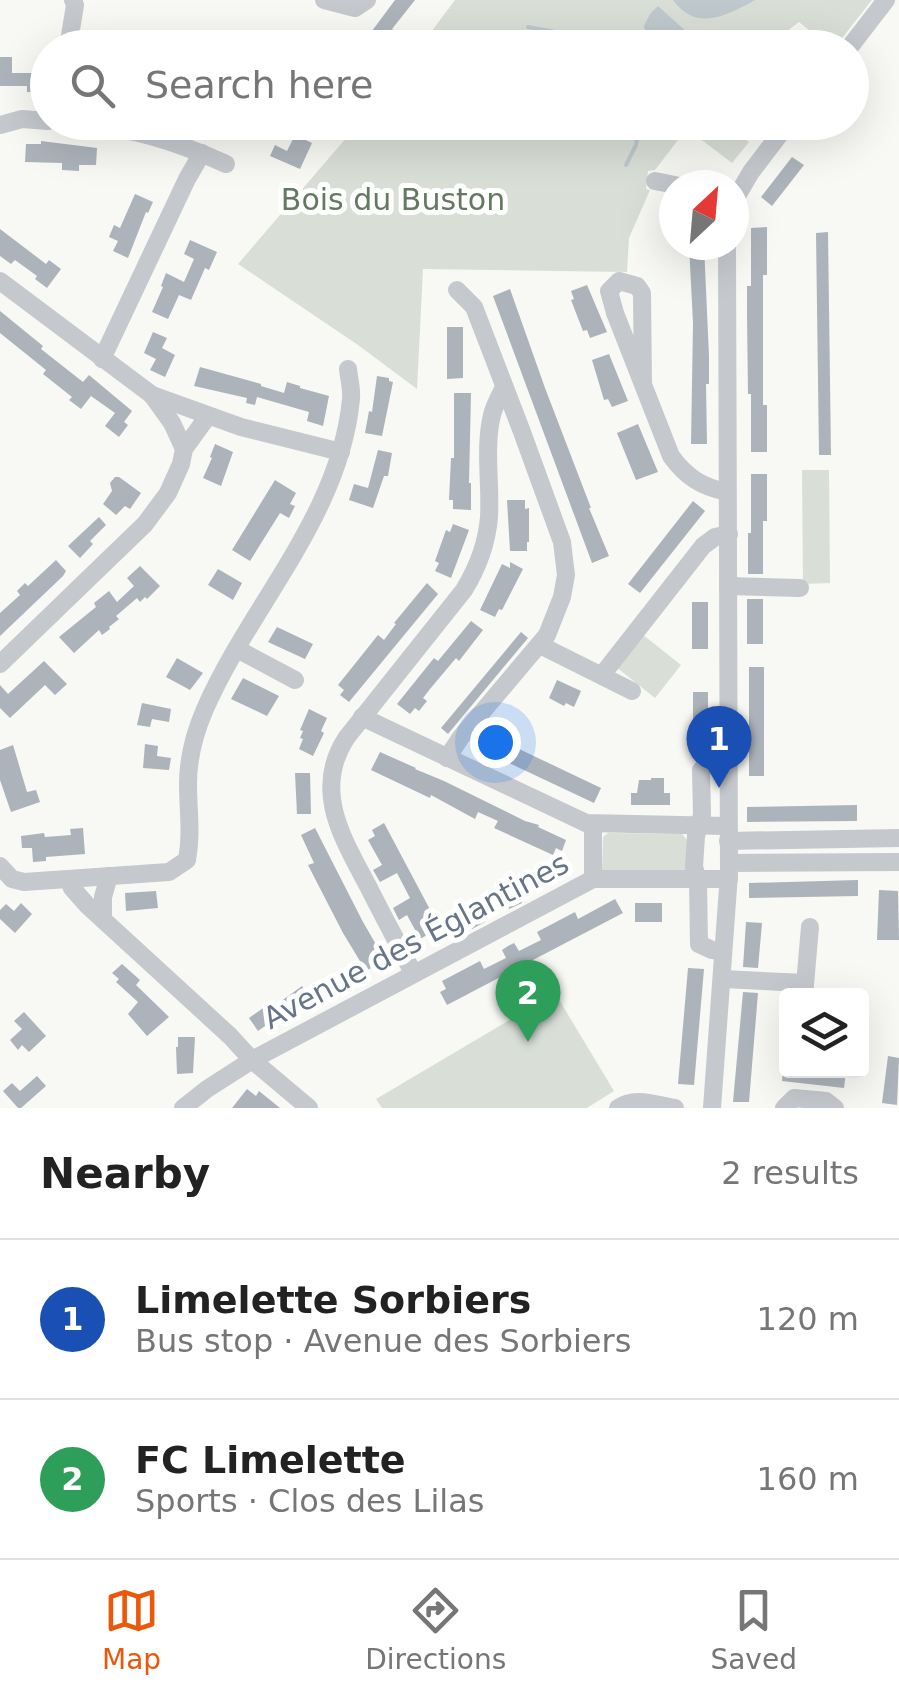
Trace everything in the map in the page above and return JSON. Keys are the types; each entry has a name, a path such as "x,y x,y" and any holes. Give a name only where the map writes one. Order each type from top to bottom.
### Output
{"street":[{"path":"71,30 73,0"},
{"path":"324,0 354,8 367,0"},
{"path":"862,30 886,0"},
{"path":"0,125 30,119"},
{"path":"165,140 226,164"},
{"path":"749,175 775,140"},
{"path":"102,359 202,153"},
{"path":"655,181 659,182"},
{"path":"712,1108 728,871 728,260"},
{"path":"0,281 152,395 240,427 341,452"},
{"path":"644,385 642,293 637,286 620,281 610,290 616,313 670,456 691,479 707,488 727,492"},
{"path":"447,758 540,645 552,624 566,575 558,526 474,308 456,290"},
{"path":"0,866 12,878 24,882 169,872 187,860 191,839 188,780 194,742 237,648 318,511 333,478 352,394 348,368"},
{"path":"413,973 342,836 334,816 331,786 343,744 464,590 479,560 489,514 492,415 504,387"},
{"path":"152,395 184,449"},
{"path":"0,664 144,524 168,493 184,449 208,416"},
{"path":"602,674 703,546 729,534"},
{"path":"728,586 800,588"},
{"path":"540,645 632,691"},
{"path":"237,648 295,680"},
{"path":"362,718 593,824 700,824 728,834 899,838"},
{"path":"723,950 699,944 698,879 694,868 701,770 728,754"},
{"path":"593,824 593,879"},
{"name":"Avenue des Églantines","path":"183,1108 252,1060 593,879 698,879 728,871 899,862"},
{"path":"103,917 109,876"},
{"path":"69,880 78,896 308,1108"},
{"path":"805,988 810,927"},
{"path":"723,979 797,988"},
{"path":"784,1108 794,1098 826,1100 835,1108"},
{"path":"618,1108 634,1101 675,1108"}],"green space":[{"path":"455,0 872,0 848,30 809,30 799,22 788,30 432,30"},
{"name":"Bois du Buston","path":"344,140 678,140 655,170 648,171 646,189 650,190 629,238 627,272 423,269 417,389 238,264"},
{"path":"702,140 749,142 732,163"},
{"path":"802,470 829,470 830,583 803,584"},
{"path":"642,634 681,665 655,698 616,667"},
{"path":"608,833 682,834 687,840 686,870 605,873 603,837"},
{"path":"555,993 614,1091 587,1108 382,1108 376,1099"}],"shaded area":[{"path":"673,0 755,0 722,15 701,18 691,16"},
{"path":"658,6 685,30 645,30 650,14"}],"building":[{"path":"395,0 415,0 393,30 373,30"},
{"path":"0,57 12,57 12,73 30,73 30,92 27,86 0,86"},
{"path":"292,140 312,143 300,169 270,156 275,145 287,151"},
{"path":"41,141 97,148 96,165 79,165 79,171 62,170 62,163 25,162 26,144"},
{"path":"792,157 804,165 772,206 761,197"},
{"path":"135,194 153,202 128,258 113,251 118,241 109,237 114,225 120,228"},
{"path":"767,227 763,405 767,405 767,452 751,452 747,286 751,286 751,228"},
{"path":"0,229 46,264 49,260 61,269 47,288 15,260 11,264 0,256"},
{"path":"828,232 831,455 819,455 816,233"},
{"path":"190,240 217,252 191,300 179,295 168,319 152,312 166,273 184,282 194,259 184,254"},
{"path":"690,260 705,260 709,356 707,444 691,444"},
{"path":"587,285 607,332 590,338 587,330 583,331 571,300 571,291"},
{"path":"510,289 609,556 592,563 493,296"},
{"path":"0,311 83,382 89,375 132,411 119,437 105,426 115,413 91,396 81,409 43,374 46,370 0,333"},
{"path":"447,327 463,327 463,378 447,379"},
{"path":"153,332 167,338 162,348 175,355 165,377 150,370 156,359 144,353"},
{"path":"609,354 628,401 612,407 608,399 604,400 592,360"},
{"path":"200,367 284,393 287,382 329,396 323,426 307,421 309,412 257,397 255,405 246,403 247,398 194,386"},
{"path":"377,376 393,382 382,436 365,433"},
{"path":"454,393 471,393 471,510 453,509 453,500 449,500 454,458"},
{"path":"638,424 658,472 636,480 617,433"},
{"path":"215,444 233,452 221,486 203,478"},
{"path":"378,450 392,453 388,476 384,476 373,508 349,500 354,484 368,488"},
{"path":"751,474 767,474 763,574 748,574"},
{"path":"115,477 141,493 130,509 125,506 116,515 103,504"},
{"path":"275,480 296,493 290,504 295,506 289,518 280,513 250,561 232,550"},
{"path":"507,500 525,500 525,509 529,508 527,551 510,551"},
{"path":"693,501 705,511 640,593 628,584"},
{"path":"99,517 106,525 80,558 68,546"},
{"path":"453,524 469,530 451,578 435,571 439,563 435,561 446,530 450,532"},
{"path":"56,560 66,571 63,576 0,636 0,613 20,595 17,591 25,583 28,586"},
{"path":"510,562 523,569 495,617 480,610 502,564 510,568"},
{"path":"140,566 160,586 147,599 140,602 137,598 116,616 119,619 110,629 102,635 99,630 74,653 59,637 109,591 117,602 134,586 127,578"},
{"path":"218,569 242,583 233,600 208,585"},
{"path":"427,583 438,594 349,702 340,695 344,690 338,685 378,635 384,640"},
{"path":"747,599 763,599 763,644 747,644"},
{"path":"692,602 708,602 708,649 692,649"},
{"path":"471,621 483,630 430,689 419,711 415,708 410,714 397,704"},
{"path":"277,627 313,644 305,659 268,642"},
{"path":"521,632 528,638 448,734 441,728"},
{"path":"177,658 203,673 190,690 166,677"},
{"path":"44,661 67,684 55,695 45,685 10,718 0,708 0,685 8,694"},
{"path":"749,667 764,667 764,776 749,776"},
{"path":"243,678 279,696 267,716 231,699"},
{"path":"557,680 581,691 574,707 549,698"},
{"path":"693,692 708,692 708,739 693,739"},
{"path":"142,703 171,709 169,722 152,719 150,727 137,725"},
{"path":"309,709 327,718 313,756 299,749 303,739 300,730"},
{"path":"496,738 601,788 594,803 488,753"},
{"path":"145,744 158,746 157,756 171,758 169,770 143,768"},
{"path":"13,745 27,792 36,790 40,802 11,812 0,780 0,750"},
{"path":"380,752 539,825 566,840 562,851 556,848 553,855 494,828 498,821 478,812 475,819 371,770"},
{"path":"295,773 310,773 311,814 297,814"},
{"path":"664,778 664,793 670,793 670,805 631,805 631,793 637,793 639,780"},
{"path":"857,805 857,821 747,822 747,807"},
{"path":"384,823 443,934 431,941 427,935 420,939 407,915 399,920 393,908 410,898 397,873 380,882 373,870 382,865 368,840 375,836 372,830"},
{"path":"83,828 85,854 33,862 32,848 22,848 21,836 71,835 70,829"},
{"path":"315,828 385,960 366,971 308,865 314,863 301,835"},
{"path":"517,878 524,892 518,895 522,903 509,909 505,902 480,914 485,922 472,929 468,921 462,924 455,911"},
{"path":"858,880 858,896 749,898 749,883"},
{"path":"879,890 898,891 899,940 877,940"},
{"path":"156,891 158,908 126,911 125,893"},
{"path":"615,899 623,913 447,1005 440,992 446,989 442,981 480,961 484,969 506,958 502,950 508,946 514,943 519,951 541,940 537,932 575,912 578,919"},
{"path":"21,903 32,914 15,933 0,919 0,910 6,904 14,911"},
{"path":"635,903 662,903 662,922 635,922"},
{"path":"746,922 762,923 758,968 743,967"},
{"path":"122,964 140,980 136,985 169,1017 147,1036 128,1014 138,1002 116,982 119,979 112,973"},
{"path":"688,968 704,969 694,1085 678,1084"},
{"path":"302,986 311,999 258,1031 249,1018 266,1006 269,1010"},
{"path":"743,992 758,993 749,1102 733,1102"},
{"path":"24,1012 46,1036 29,1052 22,1045 18,1050 10,1040 22,1029 14,1021"},
{"path":"178,1037 195,1037 193,1073 177,1074"},
{"path":"888,1056 899,1058 897,1105 882,1103"},
{"path":"37,1076 46,1086 18,1108 3,1091 12,1083 20,1091"},
{"path":"782,1078 845,1078 844,1088 782,1081"},
{"path":"247,1089 256,1096 259,1091 280,1108 232,1108"}],"waterway":[{"path":"528,27 544,30"},
{"path":"626,165 637,140"}],"place":[{"name":"Limelette Sorbiers","path":"719,788"},
{"name":"FC Limelette","path":"528,1042"}]}
